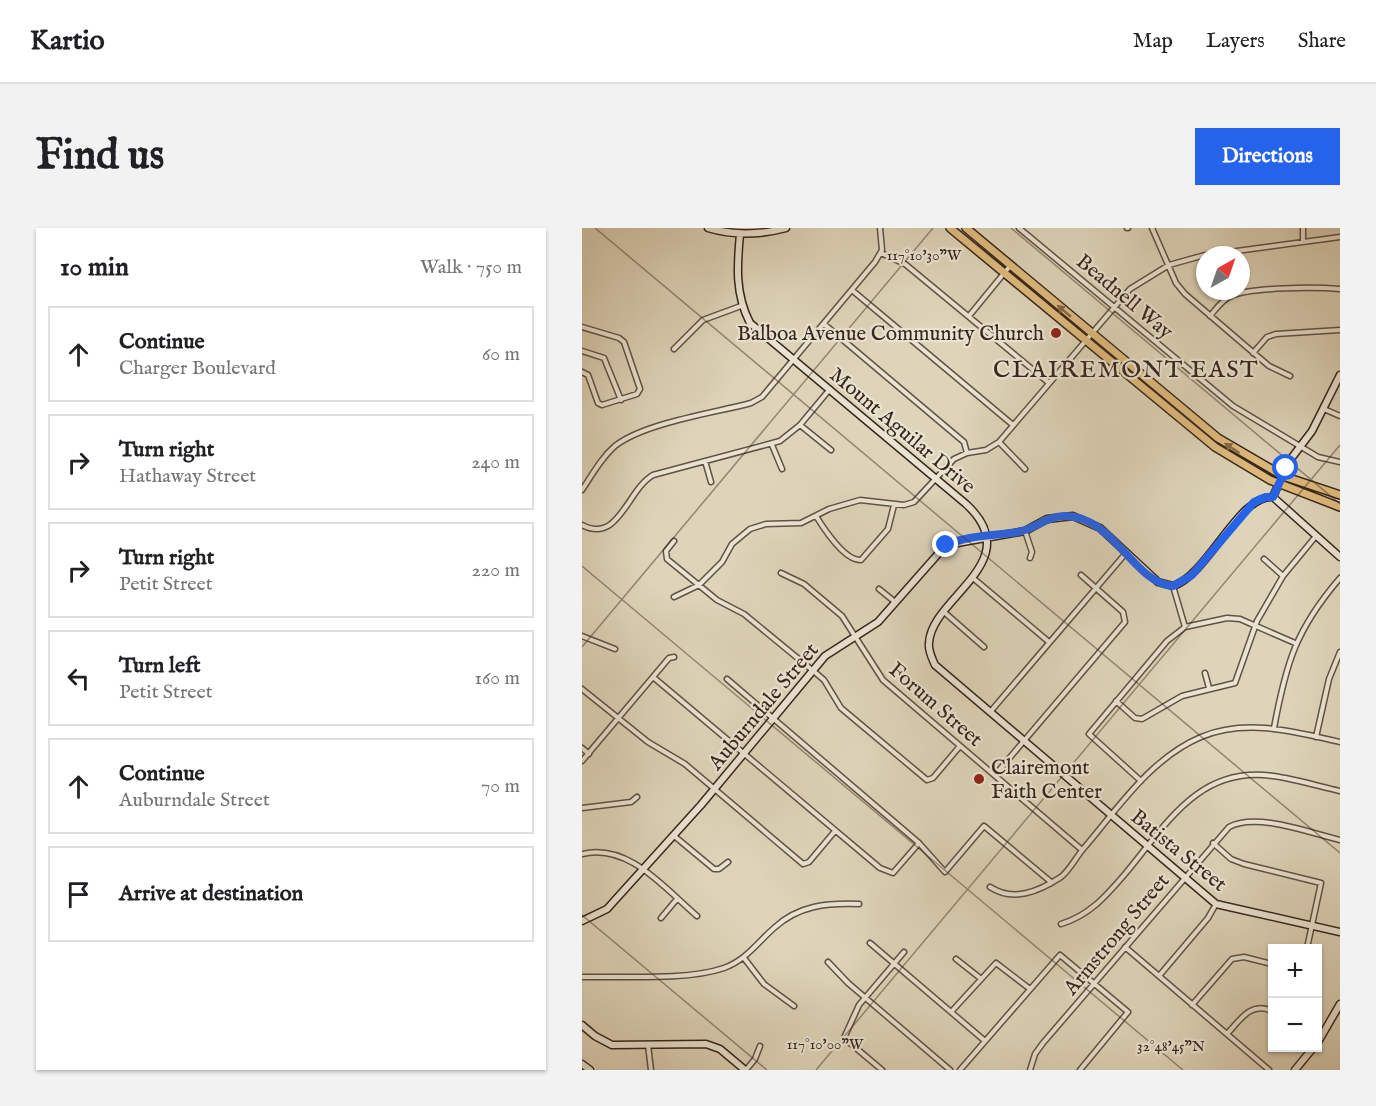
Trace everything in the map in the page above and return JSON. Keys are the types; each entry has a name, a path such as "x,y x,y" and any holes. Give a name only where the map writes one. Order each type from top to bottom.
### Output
{"main road":[{"path":"950,228 1215,447 1279,484 1340,507"},
{"path":"966,228 1090,334 1218,438 1283,476 1340,495"}],"street":[{"path":"708,228 740,234 758,234 786,228"},
{"path":"582,490 602,460 627,438 651,428 751,403 772,387 881,254 883,238 880,228"},
{"name":"Beadnell Way","path":"1019,228 1233,406 1317,457 1340,462"},
{"path":"1152,228 1185,294 1269,366 1290,376"},
{"path":"1303,228 1303,242"},
{"name":"Mount Aguilar Drive","path":"740,234 737,285 741,306 758,331 795,359 972,510 985,536"},
{"path":"1250,249 1340,237"},
{"path":"881,254 905,264 1049,382"},
{"path":"674,597 699,585 722,562 732,544 750,529 766,524 801,523 829,509 860,500 876,500 894,504 914,502 954,459 967,453 986,450 999,442 1114,306 1137,283 1169,265 1196,258"},
{"path":"969,316 1010,266"},
{"path":"1210,316 1222,302 1234,295 1309,287 1340,289"},
{"path":"852,291 1013,425"},
{"path":"674,348 703,320 741,306"},
{"path":"824,324 964,442 967,453"},
{"path":"582,327 620,338 624,342 640,389 637,394 602,405 598,403 588,375 582,372"},
{"path":"1253,353 1267,337 1276,334 1340,330"},
{"path":"582,351 604,357 621,400"},
{"path":"1273,497 1287,464 1302,447 1340,375"},
{"path":"582,525 604,529 612,526 648,478 772,445 800,425 830,389"},
{"path":"1324,409 1340,416"},
{"path":"800,425 831,450"},
{"path":"999,442 1025,469"},
{"path":"772,445 782,469"},
{"path":"705,461 711,482"},
{"path":"1185,627 1173,586 1192,575 1254,502 1273,497 1340,557"},
{"path":"816,516 829,537 853,559 863,558 888,529 894,504"},
{"name":"Auburndale Street","path":"582,921 607,909 715,788 830,651 878,622 940,549 952,542 1025,531 1053,517 1077,517 1100,528 1158,582 1173,586"},
{"path":"1025,531 1032,552 1030,558"},
{"path":"984,647 944,612 973,578 984,555 985,536"},
{"path":"1116,701 1135,718 1142,719 1182,696 1235,683 1255,625 1283,576 1316,537"},
{"path":"675,541 666,556 717,600 744,614 813,670 824,680 841,708 927,780 933,778 960,746"},
{"path":"990,712 1126,552"},
{"path":"1264,559 1283,576"},
{"name":"Forum Street","path":"781,573 804,584 842,616 882,680 1083,850"},
{"path":"995,776 1125,622 1124,612 1081,575"},
{"path":"973,578 1049,642"},
{"path":"1274,728 1283,679 1295,643 1309,618 1340,578"},
{"path":"879,589 895,602"},
{"name":"Batista Street","path":"944,612 929,642 930,653 940,671 1216,904 1340,932"},
{"path":"1141,782 1092,738 1090,731 1167,640 1185,627 1227,618 1240,619 1295,643"},
{"path":"582,636 615,648"},
{"path":"1316,737 1329,679 1340,652"},
{"path":"582,761 669,658 674,657"},
{"path":"1205,673 1209,688"},
{"path":"653,677 880,868 888,872 896,870 919,843"},
{"path":"727,679 919,843 945,872 984,826 1050,882"},
{"path":"582,689 648,742 685,764 803,864 809,862 835,831"},
{"path":"990,887 1003,895 1016,896 1050,882 1066,872 1141,782 1168,756 1203,736 1242,728 1274,728 1340,742"},
{"path":"582,748 589,754"},
{"path":"1062,924 1077,919 1097,905 1186,802 1204,788 1225,779 1272,776 1340,791"},
{"path":"582,808 631,802 637,796"},
{"name":"Armstrong Street","path":"1030,1070 1035,1054 1042,1043 1229,827 1251,821 1340,840"},
{"path":"673,835 714,869 719,869 728,862"},
{"path":"1213,843 1244,864 1321,883 1308,944"},
{"path":"582,854 607,852 622,856 697,916"},
{"path":"661,918 677,899"},
{"path":"582,977 708,972 744,958 773,928 803,909 826,903 860,904"},
{"path":"1159,976 1208,918 1216,904"},
{"path":"870,943 985,1041"},
{"path":"1125,947 1269,1070"},
{"path":"882,1070 844,1038 859,1005 904,952"},
{"path":"960,1070 1060,955 1128,1012 1080,1070"},
{"path":"1192,1005 1232,959 1244,957 1268,963"},
{"path":"744,958 764,984 794,1006"},
{"path":"957,959 980,978"},
{"path":"828,962 865,998 950,1070"},
{"path":"951,1012 992,964 1000,963 1030,989"},
{"path":"1322,1034 1340,1004"},
{"path":"1227,1034 1250,1010 1260,1007 1268,1010"},
{"path":"582,1025 612,1045 706,1044 720,1049 746,1070 755,1059 759,1046"},
{"path":"648,1044 651,1070"},
{"path":"1294,1070 1309,1052"},
{"path":"582,1064 590,1070"}],"place":[{"name":"Balboa Avenue Community Church","path":"1056,333"},
{"name":"Clairemont Faith Center","path":"979,779"}],"district":[{"name":"CLAIREMONT EAST","path":"1126,369"}],"route":[{"path":"946,545 957,541 1025,531 1047,519 1073,516 1095,524 1154,579 1162,584 1173,586 1184,582 1192,575 1254,502 1273,497 1286,468"}]}
